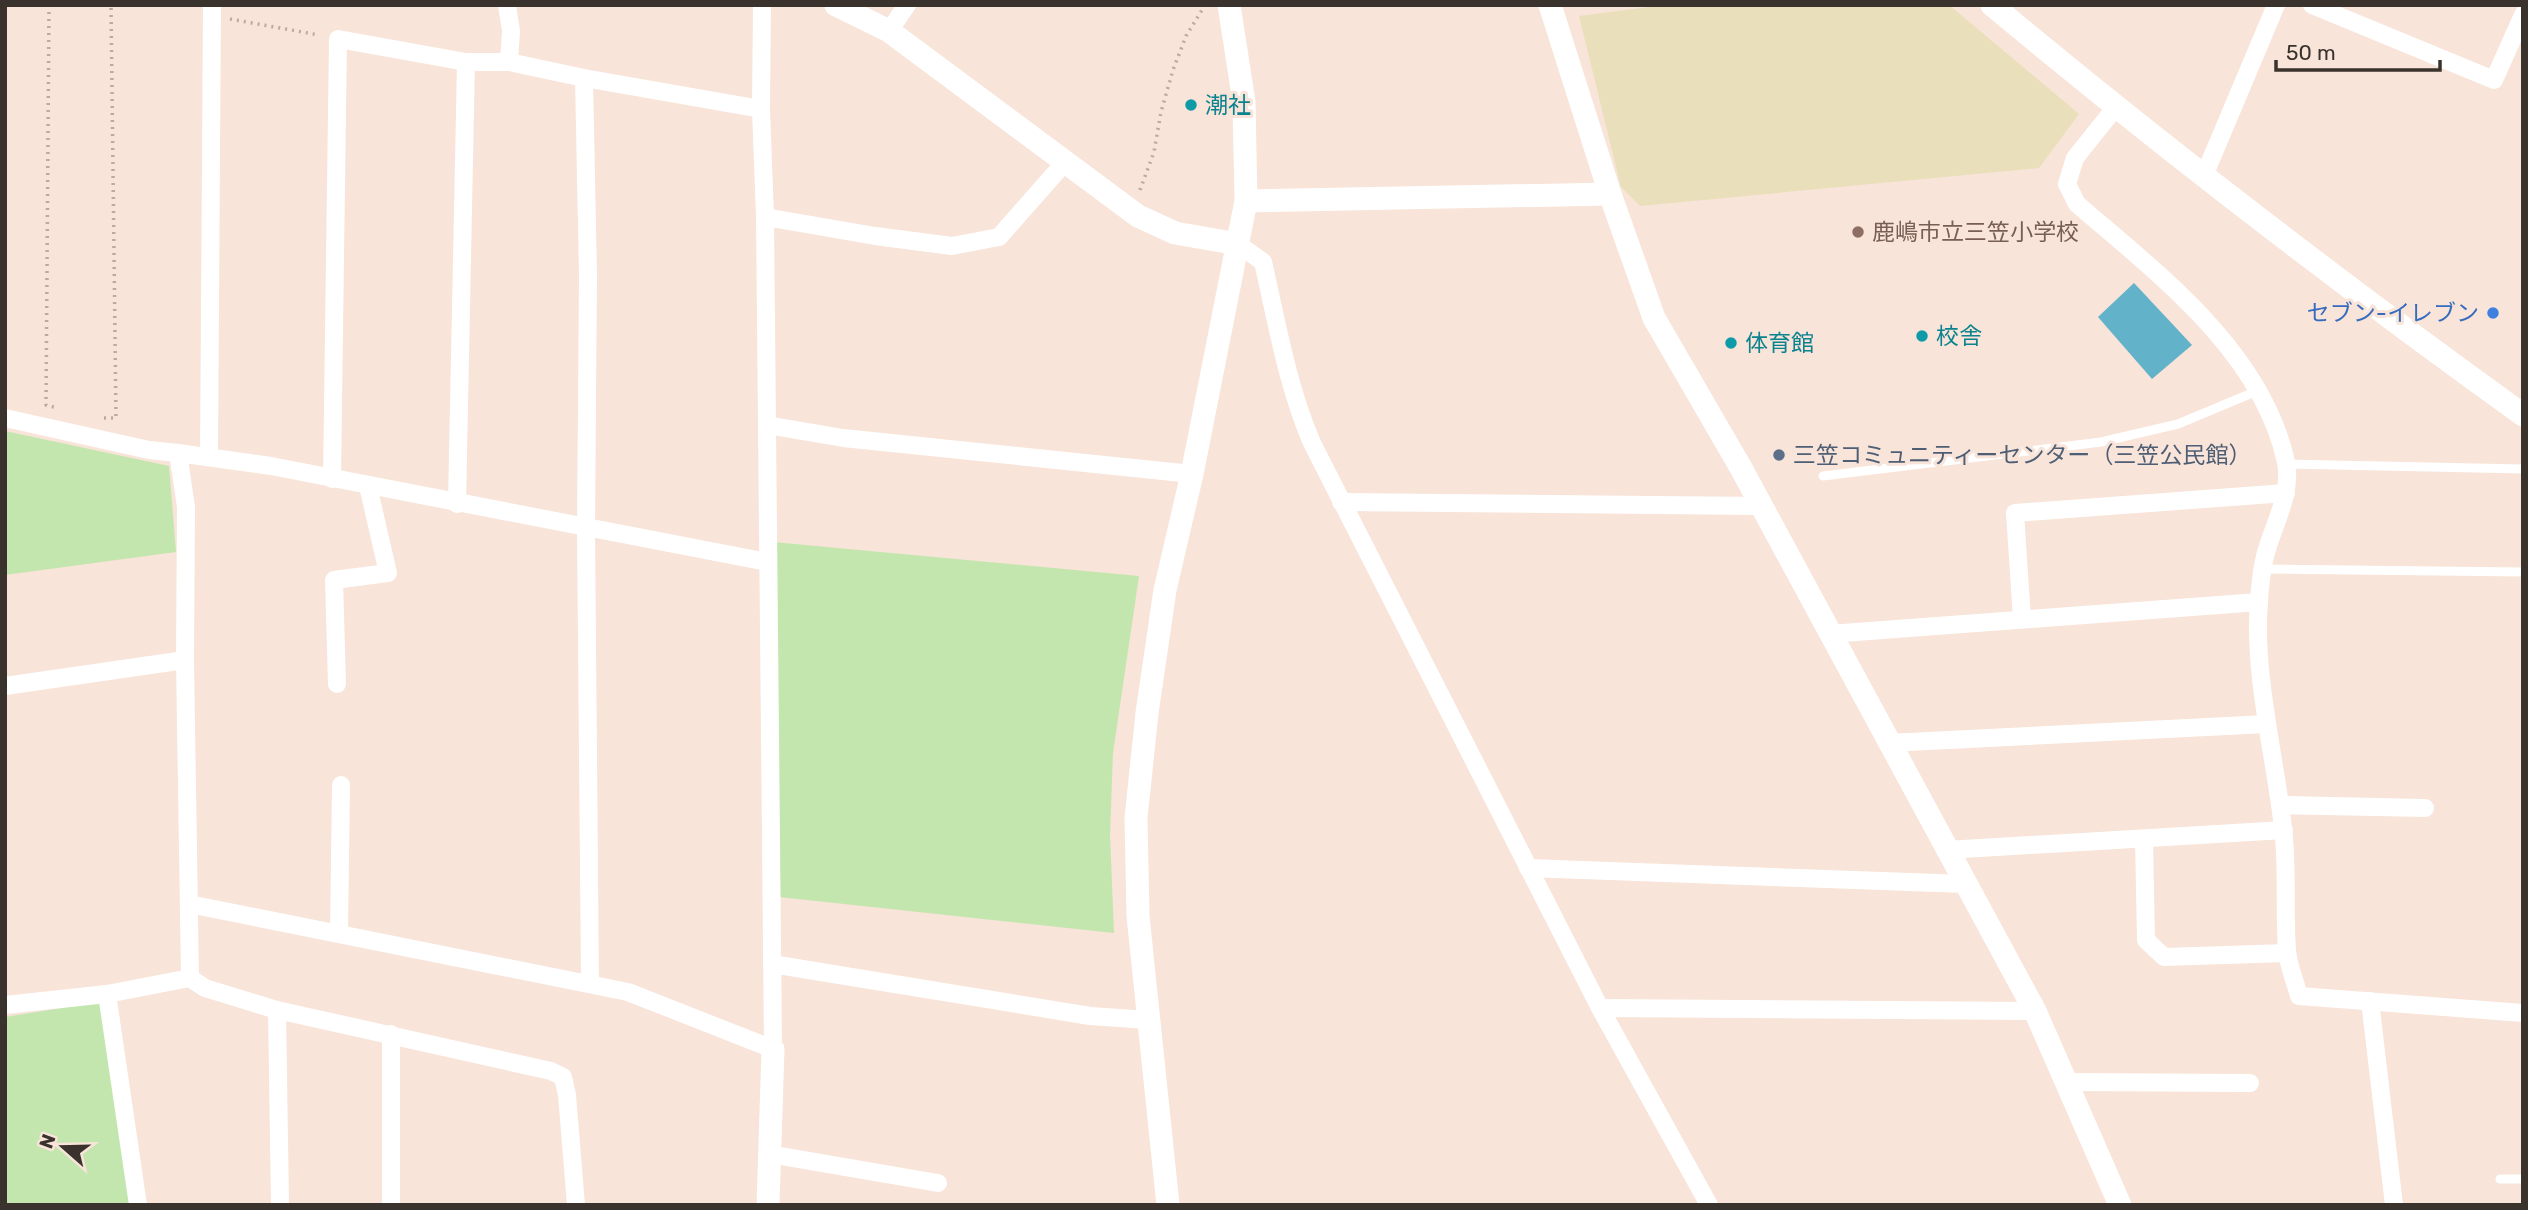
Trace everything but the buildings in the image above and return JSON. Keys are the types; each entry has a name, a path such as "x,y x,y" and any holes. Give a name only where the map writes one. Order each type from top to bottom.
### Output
{"street":[{"path":"507,5 511,31 509,62"},
{"path":"762,5 773,1049 768,1205"},
{"path":"836,5 866,13 1133,212 1175,233 1237,244 1263,262 1298,412 1341,502 1600,1008 1709,1205"},
{"path":"888,31 907,5"},
{"path":"1168,1205 1138,916 1136,818 1147,713 1165,590 1192,474 1246,201 1244,102 1229,5"},
{"path":"1550,5 1609,194 1654,318 1741,468 2035,1011 2120,1205"},
{"path":"1992,5 2115,108 2415,337 2523,415"},
{"path":"2204,176 2276,5"},
{"path":"2312,5 2494,80 2523,15"},
{"path":"209,457 212,11"},
{"path":"332,479 338,39 466,62 509,62 761,109"},
{"path":"457,503 466,62"},
{"path":"584,78 589,275 586,528 590,984"},
{"path":"2115,108 2075,158 2067,184 2077,204 2193,306 2231,348 2267,408 2287,464 2286,493 2266,552 2259,602 2259,642 2267,724 2284,830 2287,953 2299,996 2523,1013"},
{"path":"765,217 952,246 999,237 1066,161"},
{"path":"1246,201 1609,194"},
{"path":"5,418 149,450 271,466 767,562"},
{"path":"767,425 843,439 1192,474"},
{"path":"178,453 186,507 185,660 190,978"},
{"path":"337,684 334,580 388,573 368,486"},
{"path":"2022,619 2015,513 2286,493"},
{"path":"1341,502 1760,506"},
{"path":"1829,634 2259,602"},
{"path":"5,685 185,660"},
{"path":"1888,743 2267,724"},
{"path":"339,933 341,785"},
{"path":"2280,805 2425,808"},
{"path":"1947,850 2284,830"},
{"path":"2144,839 2146,940 2164,957 2287,953"},
{"path":"1528,867 1965,884"},
{"path":"189,904 628,992 773,1049"},
{"path":"772,964 1090,1016 1148,1020"},
{"path":"5,1005 107,994 190,978 205,988 277,1010 551,1071 563,1077 567,1095 576,1205"},
{"path":"107,994 138,1205"},
{"path":"2370,1001 2393,1205"},
{"path":"1600,1008 2035,1011"},
{"path":"277,1010 280,1205"},
{"path":"391,1034 391,1205"},
{"path":"2066,1082 2250,1083"},
{"path":"769,1154 938,1183"}],"lane":[{"path":"1823,476 2101,442 2178,424 2257,391"},
{"path":"2287,464 2523,470"},
{"path":"2264,569 2523,572"},
{"path":"2500,1179 2523,1179"}],"path":[{"path":"49,5 46,405 63,409"},
{"path":"97,419 116,418 111,5"},
{"path":"1133,212 1154,152 1161,112 1173,70 1186,36 1205,5"},
{"path":"212,11 338,39"}],"green space":[{"path":"5,431 169,466 176,552 5,575"},
{"path":"773,542 1139,576 1113,753 1110,834 1114,933 779,897"},
{"path":"100,1002 131,1205 5,1205 5,1017"}],"sand":[{"path":"1665,5 1949,5 2079,114 2039,168 1640,206 1621,187 1579,16"}],"water":[{"path":"2134,283 2192,345 2152,379 2098,317"}],"place":[{"name":"潮社","path":"1191,105"},
{"name":"鹿嶋市立三笠小学校","path":"1858,232"},
{"name":"セブン-イレブン","path":"2493,313"},
{"name":"校舎","path":"1922,336"},
{"name":"体育館","path":"1731,343"},
{"name":"三笠コミュニティーセンター（三笠公民館）","path":"1779,455"}]}
